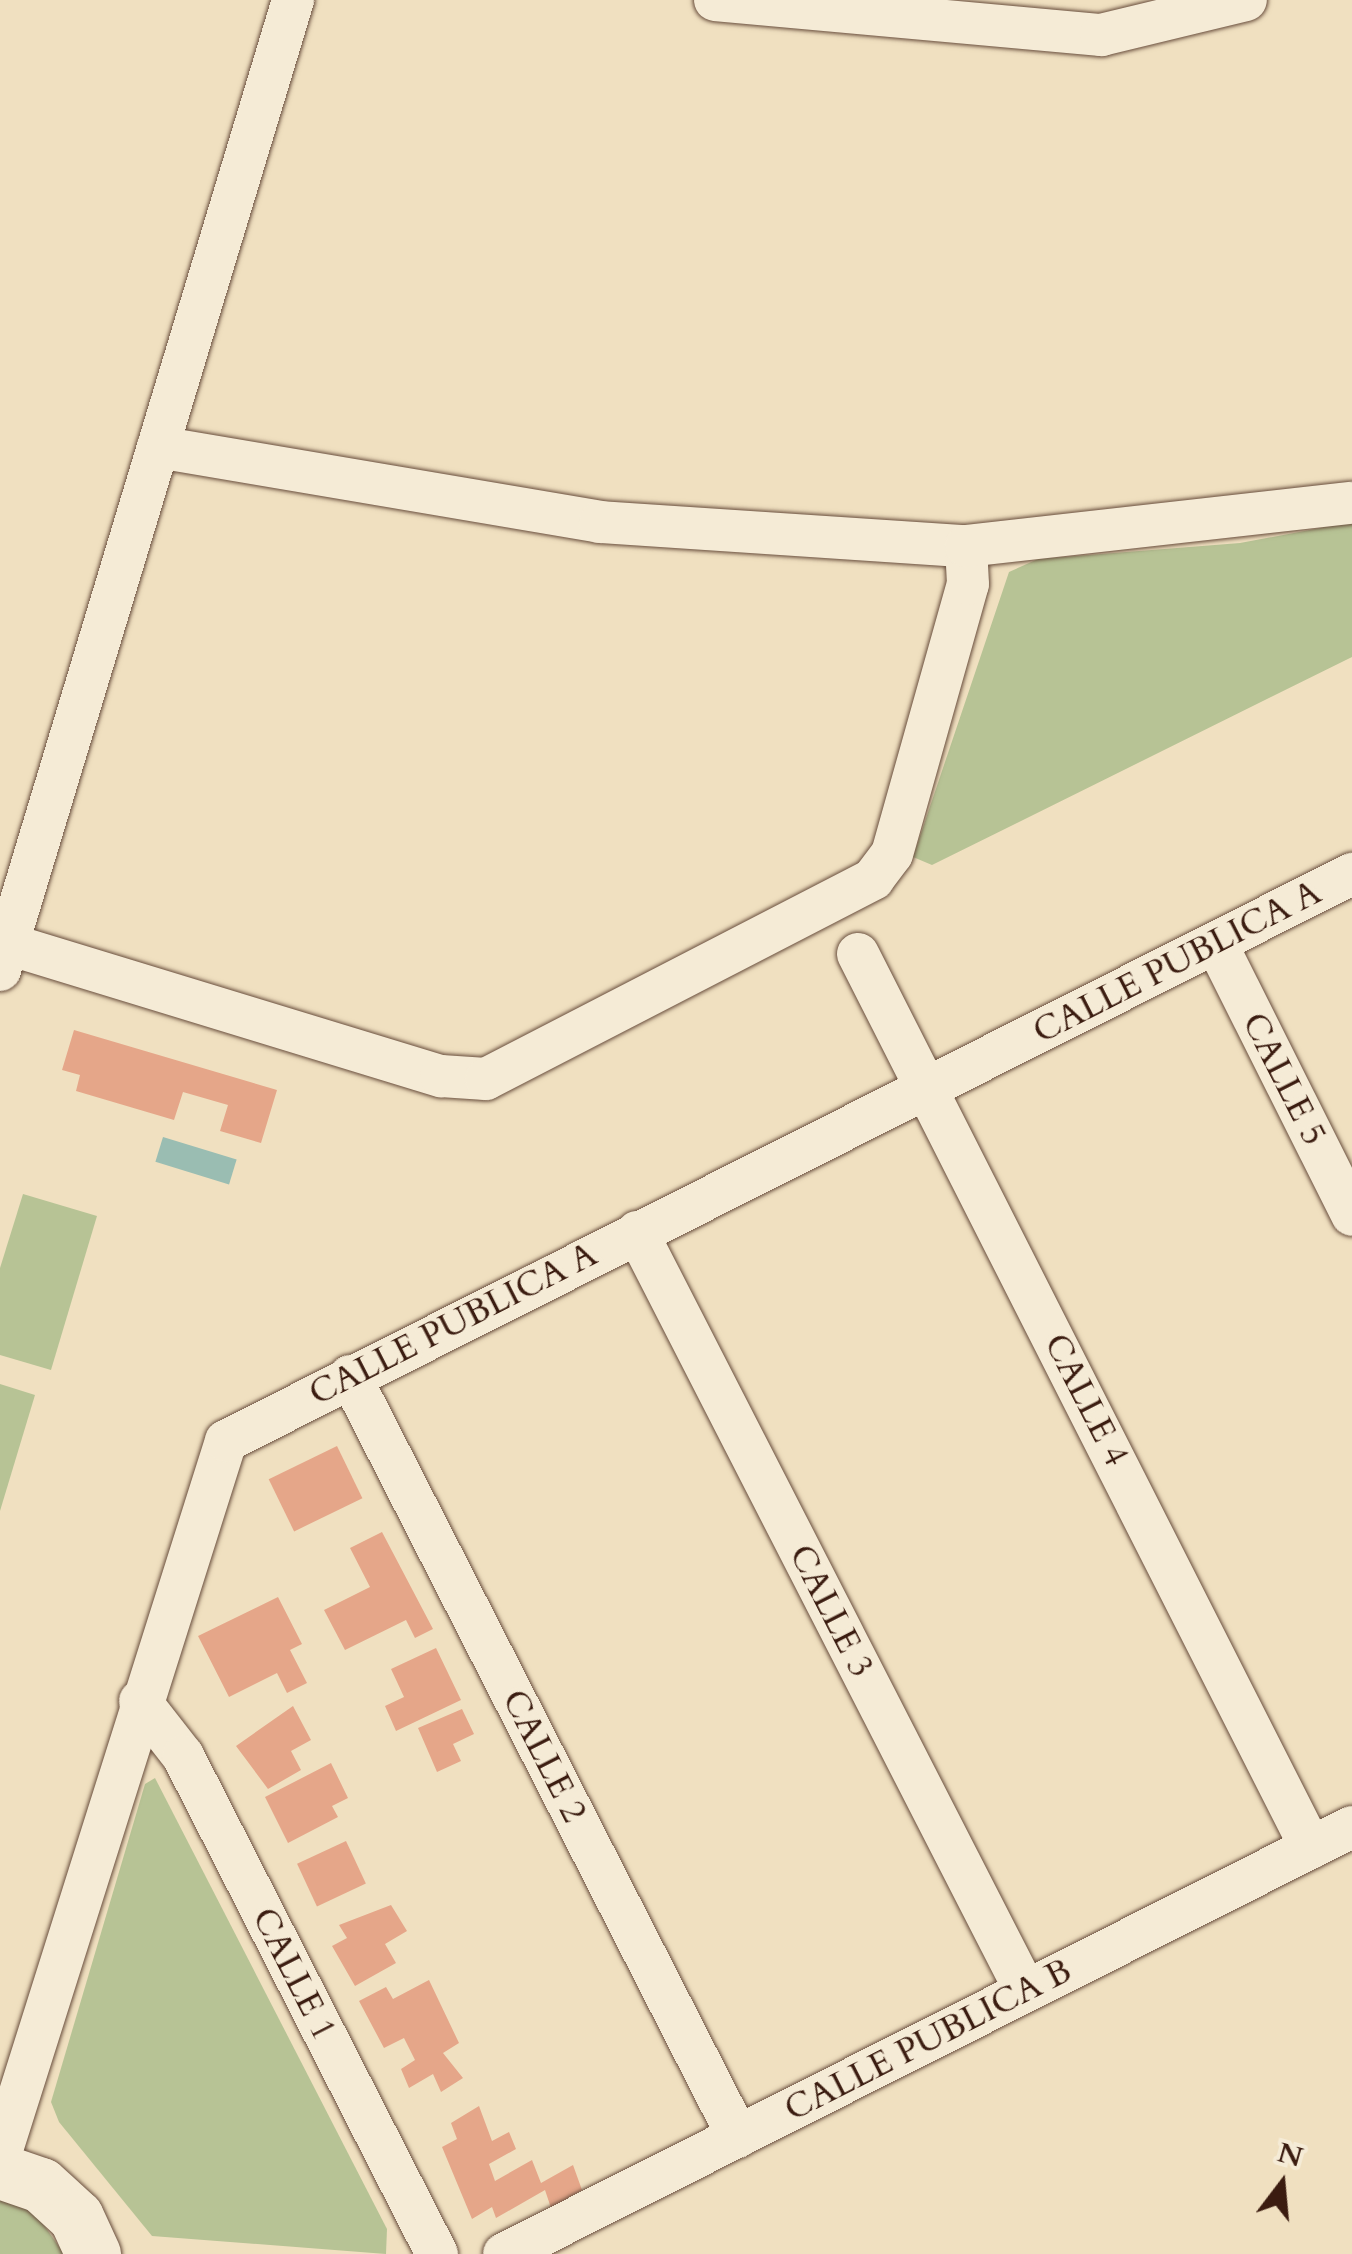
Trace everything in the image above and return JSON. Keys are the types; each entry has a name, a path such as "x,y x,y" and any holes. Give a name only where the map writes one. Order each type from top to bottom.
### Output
{"main road":[{"path":"0,2170 41,2185 93,2242"}],"street":[{"path":"293,0 4,957 441,1076 486,1079 873,880 892,854 968,584 966,546"},
{"path":"715,0 1101,35 1246,0"},
{"path":"158,447 600,522 966,546 1352,504"},
{"name":"CALLE PUBLICA A","path":"0,2156 140,1701 226,1441 1352,874"},
{"name":"CALLE 5","path":"1216,942 1352,1215"},
{"name":"CALLE 4","path":"858,954 1311,1848"},
{"name":"CALLE 3","path":"638,1232 1025,1990"},
{"name":"CALLE 2","path":"350,1376 738,2137"},
{"name":"CALLE 1","path":"140,1701 183,1756 438,2254"},
{"name":"CALLE PUBLICA B","path":"504,2254 1352,1827"}],"green space":[{"path":"1352,522 1352,657 932,865 913,857 1009,572 1038,559 1240,543"},
{"path":"23,1194 97,1216 51,1370 0,1355 0,1268"},
{"path":"0,1384 35,1395 0,1511"},
{"path":"155,1778 387,2229 386,2254 152,2236 59,2122 51,2102 145,1784"},
{"path":"0,2190 30,2205 64,2254 0,2254"}],"water":[{"path":"163,1137 237,1160 229,1184 155,1162"}],"building":[{"path":"74,1030 277,1090 261,1143 220,1131 228,1105 183,1092 174,1120 76,1091 80,1075 62,1070"},
{"path":"337,1446 362,1498 294,1531 269,1479"},
{"path":"382,1532 433,1629 415,1638 406,1620 345,1650 324,1610 370,1587 350,1548"},
{"path":"278,1597 302,1644 290,1650 307,1683 287,1693 277,1673 229,1697 198,1636"},
{"path":"436,1648 461,1700 396,1731 385,1706 404,1697 391,1669"},
{"path":"293,1706 311,1740 291,1751 301,1770 268,1789 236,1746"},
{"path":"462,1709 474,1734 453,1744 461,1761 437,1772 418,1728"},
{"path":"331,1763 348,1798 332,1806 338,1817 288,1843 265,1797"},
{"path":"346,1841 366,1884 317,1906 297,1864"},
{"path":"391,1905 407,1931 385,1944 396,1963 355,1986 332,1946 347,1938 339,1925"},
{"path":"429,1980 459,2043 443,2053 463,2078 441,2092 433,2074 409,2088 401,2069 415,2060 404,2038 384,2048 359,2001 386,1987 393,1999"},
{"path":"479,2106 492,2141 509,2132 516,2149 489,2164 495,2181 532,2160 541,2183 573,2165 582,2190 551,2208 545,2190 496,2218 492,2207 472,2219 442,2147 457,2139 451,2123"}]}
